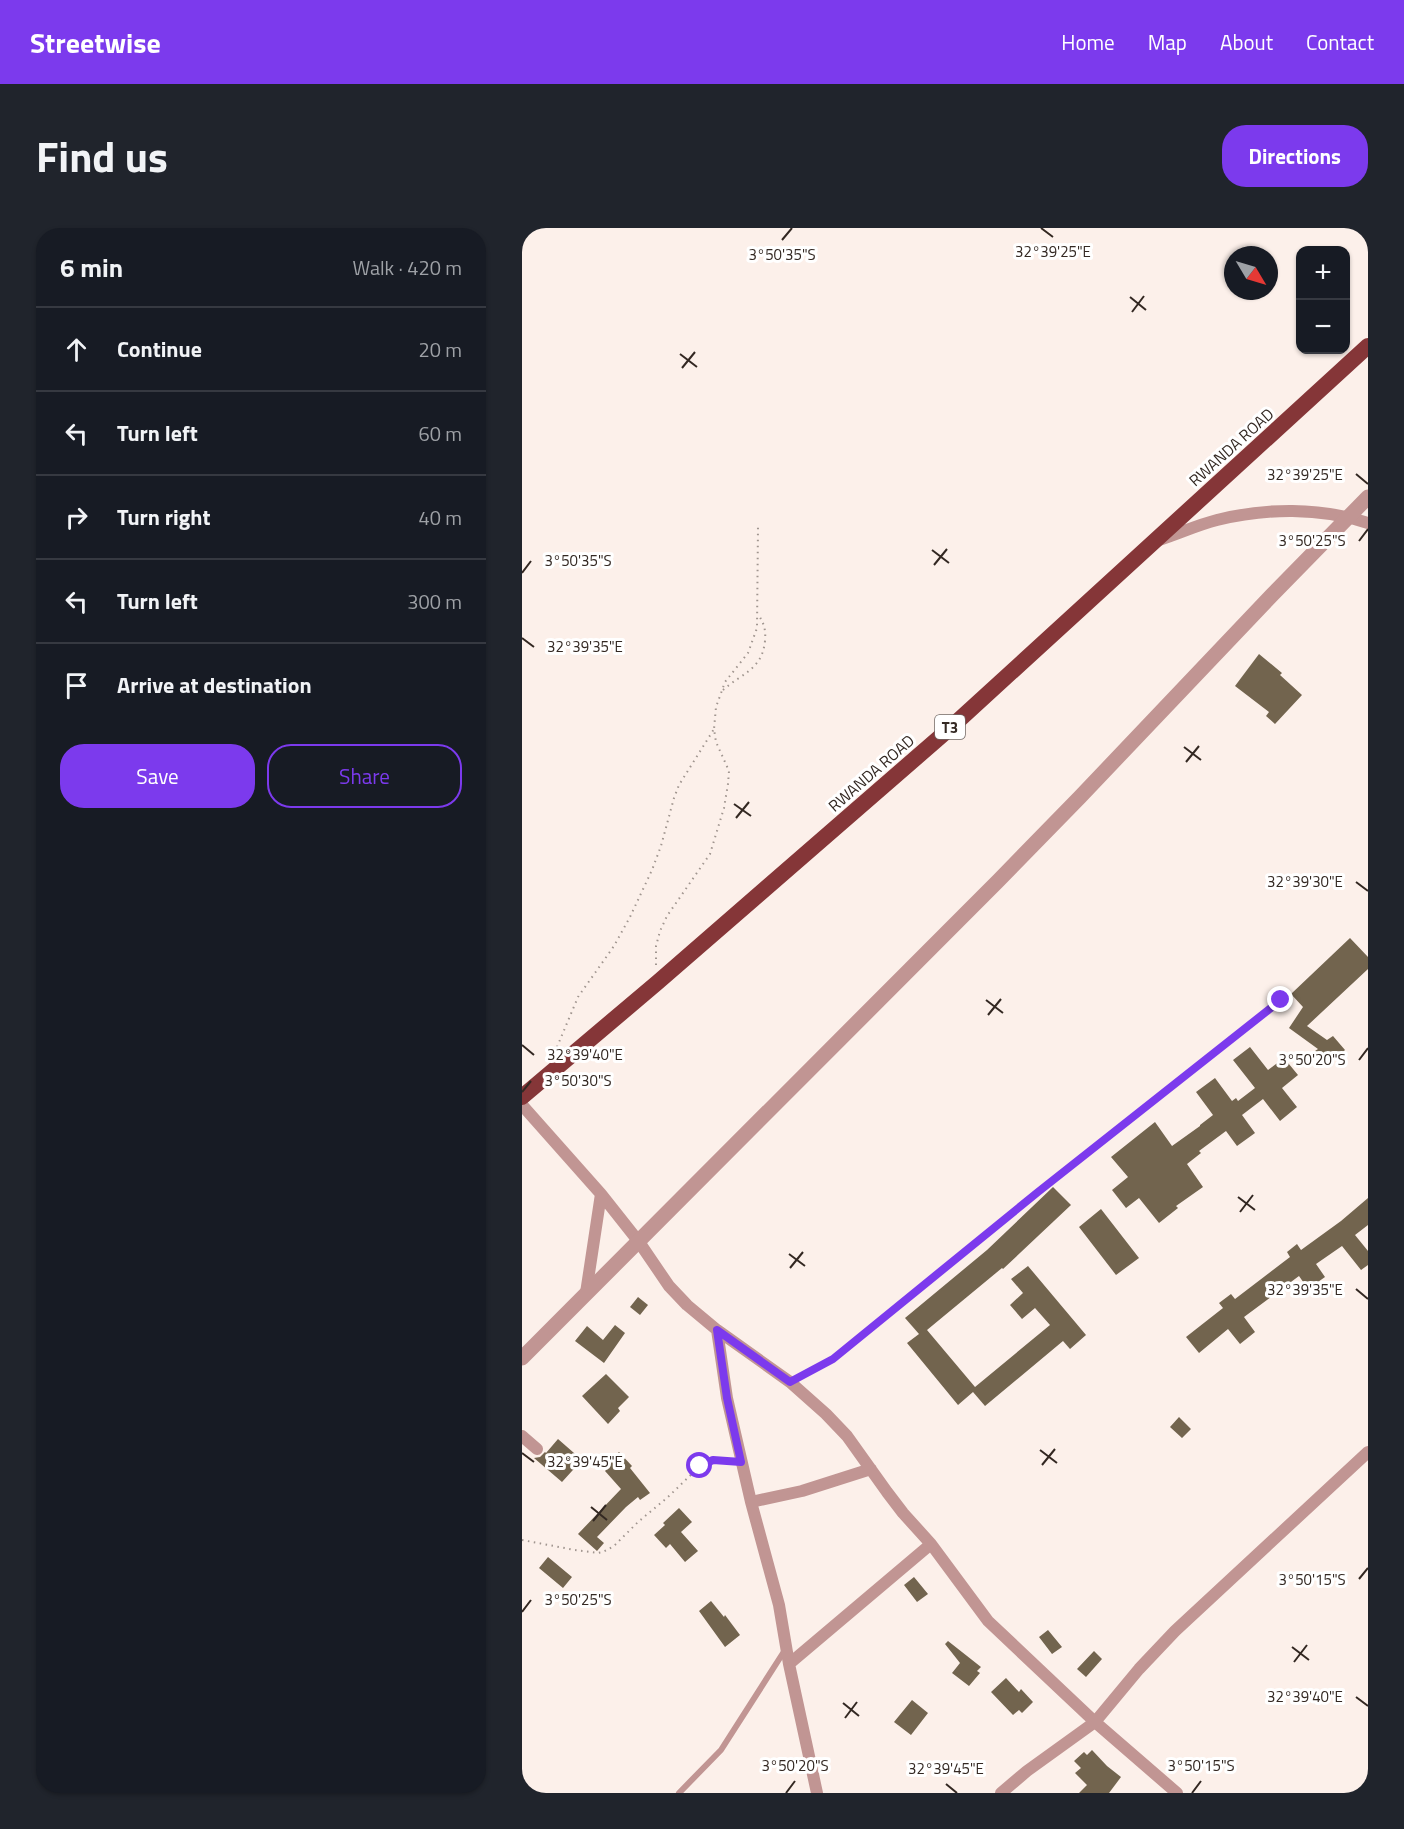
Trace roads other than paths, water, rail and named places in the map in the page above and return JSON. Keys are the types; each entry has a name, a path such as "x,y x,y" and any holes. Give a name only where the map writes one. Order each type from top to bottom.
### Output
{"highway":[{"name":"RWANDA ROAD","path":"522,1097 658,982 948,729 1368,346"}],"street":[{"path":"522,1358 1048,830 1368,497"},
{"path":"1150,544 1216,521 1285,511 1322,513 1349,517 1368,523"},
{"path":"522,1106 601,1194 639,1242 669,1286 687,1305 717,1330 790,1382 847,1436 903,1513 931,1544 988,1621 1095,1722 1177,1793"},
{"path":"586,1293 601,1194"},
{"path":"717,1330 727,1398 751,1502 779,1605 789,1664 817,1793"},
{"path":"522,1436 537,1449"},
{"path":"1001,1793 1027,1771 1095,1722 1138,1669 1175,1630 1368,1452"},
{"path":"751,1502 802,1491 871,1469"},
{"path":"789,1664 931,1544"}],"lane":[{"path":"790,1382 833,1359 1038,1192 1281,1000"},
{"path":"680,1793 721,1750 787,1647"}]}
